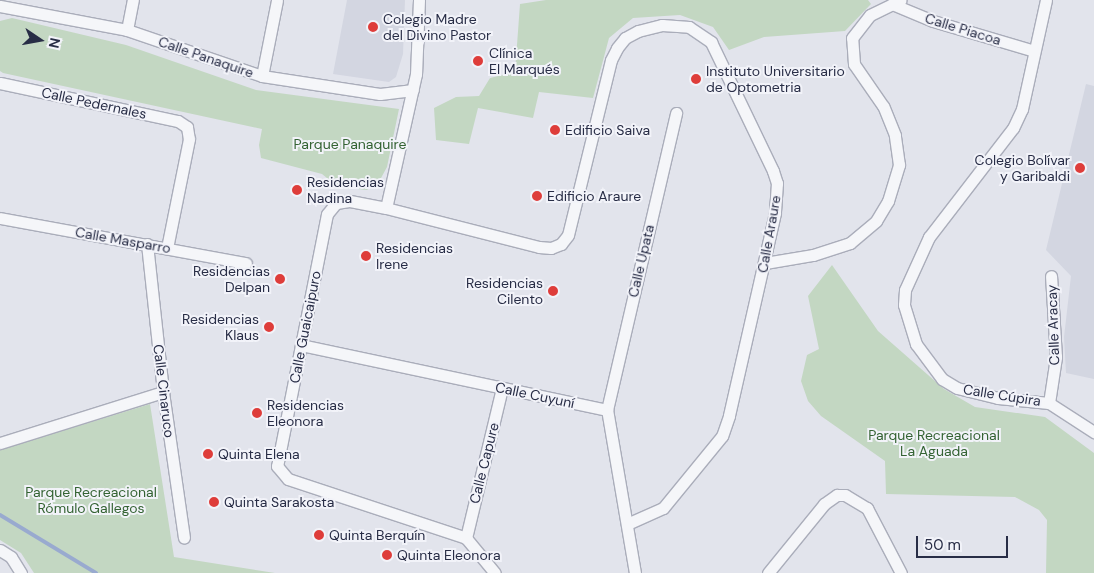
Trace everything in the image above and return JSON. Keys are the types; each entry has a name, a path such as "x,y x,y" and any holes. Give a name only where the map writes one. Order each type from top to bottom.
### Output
{"street":[{"path":"127,30 134,0"},
{"path":"262,76 277,0"},
{"path":"386,208 413,90 420,49 419,0"},
{"name":"Calle Cúpira","path":"1046,0 1022,109 1013,128 929,237 905,290 904,305 916,344 942,379 957,388 998,398 1049,403 1094,432"},
{"path":"765,263 813,255 850,242 876,221 888,201 899,164 895,135 884,106 854,64 852,50 857,28 870,15 896,2"},
{"name":"Calle Piacoa","path":"896,2 933,21 1034,50"},
{"name":"Calle Panaquire","path":"0,6 127,30 262,76 380,94 413,90"},
{"name":"Calle Araure","path":"386,208 539,248 551,248 561,244 568,235 610,60 616,48 625,38 638,31 676,24 701,32 711,42 773,171 777,196 765,263 729,416 722,436 663,508 627,524"},
{"name":"Calle Pedernales","path":"0,83 178,121 186,127 189,139 167,248"},
{"name":"Calle Upata","path":"607,410 676,113"},
{"name":"Calle Guaicaipuro","path":"386,208 349,201 336,203 327,214 278,458 279,471 288,479 466,538"},
{"name":"Calle Masparro","path":"0,218 246,263"},
{"name":"Calle Cinaruco","path":"146,244 163,392 184,537"},
{"name":"Calle Aracay","path":"1049,403 1056,357 1051,276"},
{"name":"Calle Cuyuní","path":"301,345 607,410"},
{"name":"Calle Capure","path":"466,538 502,388"},
{"path":"0,443 163,392"},
{"path":"607,410 636,573"},
{"path":"768,573 824,504 837,495 846,495 867,508 901,573"},
{"path":"466,538 495,573"},
{"path":"0,550 10,557 21,573"}],"shaded area":[{"name":"Colegio Madre del Divino Pastor","path":"347,0 405,0 403,54 396,77 389,82 333,74"},
{"name":"Colegio Bolívar y Garibaldi","path":"1086,84 1094,86 1094,379 1066,373 1064,337 1071,276 1046,250"}],"green space":[{"path":"546,0 868,0 871,4 845,31 764,37 729,50 713,27 680,15 633,18 609,38 593,98 539,92 533,118 478,108 469,144 436,140 434,108 456,97 479,96 490,78 515,72 520,4"},
{"name":"Parque Panaquire","path":"12,18 126,45 256,90 399,109 387,167 381,178 367,190 338,187 322,174 261,158 259,145 262,129 3,73 0,71 0,21"},
{"name":"Parque Recreacional La Aguada","path":"832,265 878,331 944,389 975,407 1045,417 1094,453 1094,573 1046,573 1047,520 1039,510 1015,497 886,494 885,461 821,416 808,401 801,381 807,355 819,349 808,296"},
{"name":"Parque Recreacional Rómulo Gallegos","path":"150,404 174,557 275,573 34,573 21,553 0,540 0,450"}],"waterway":[{"path":"0,515 96,573"}],"place":[{"name":"Colegio Madre del Divino Pastor","path":"373,27"},
{"name":"Clínica El Marqués","path":"478,61"},
{"name":"Instituto Universitario de Optometria","path":"696,79"},
{"name":"Edificio Saiva","path":"555,130"},
{"name":"Colegio Bolívar y Garibaldi","path":"1080,168"},
{"name":"Residencias Nadina","path":"297,190"},
{"name":"Edificio Araure","path":"537,196"},
{"name":"Residencias Irene","path":"366,256"},
{"name":"Residencias Delpan","path":"280,279"},
{"name":"Residencias Cilento","path":"553,291"},
{"name":"Residencias Klaus","path":"269,327"},
{"name":"Residencias Eleonora","path":"257,413"},
{"name":"Quinta Elena","path":"208,454"},
{"name":"Quinta Sarakosta","path":"214,502"},
{"name":"Quinta Berquín","path":"319,535"},
{"name":"Quinta Eleonora","path":"387,555"}]}
